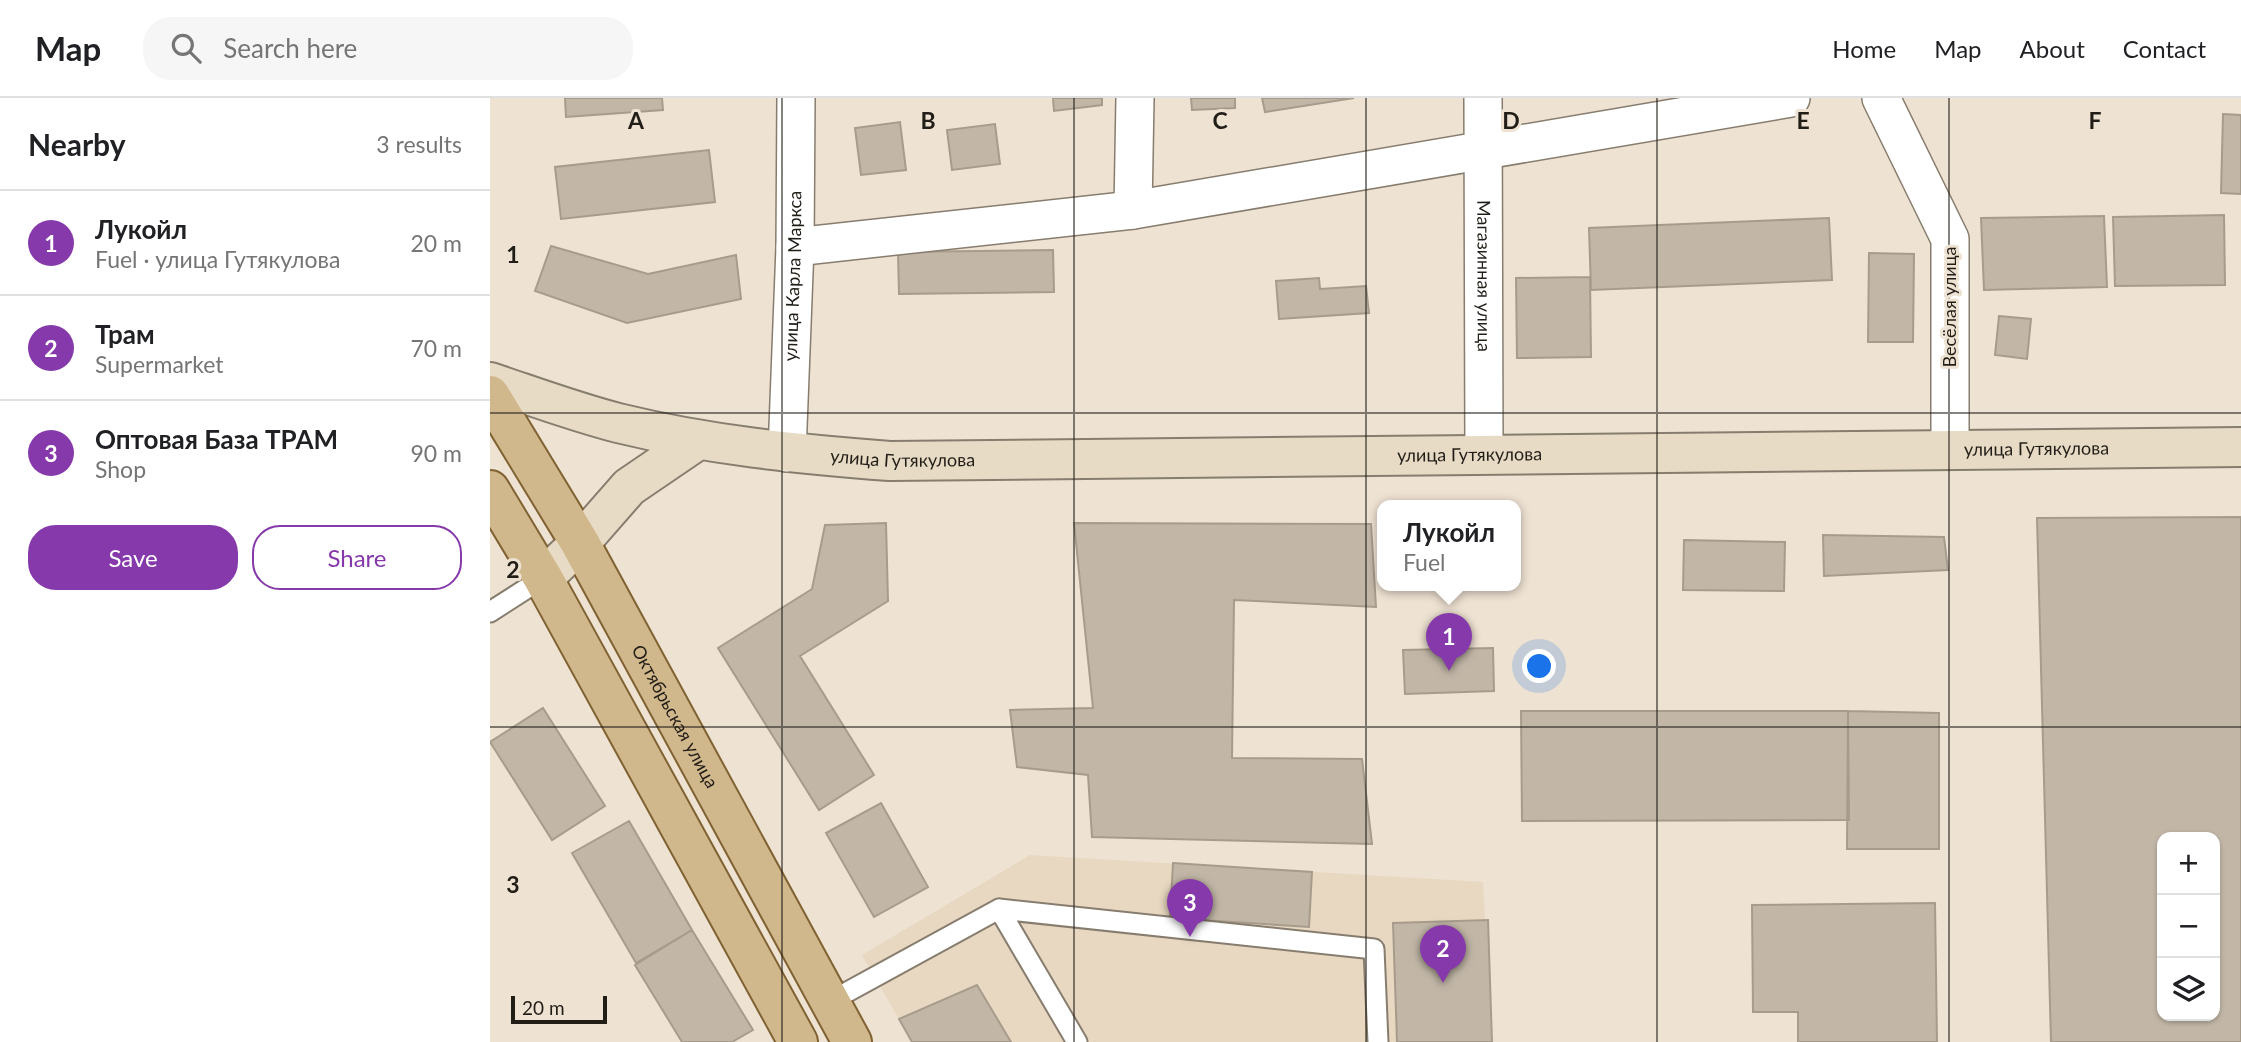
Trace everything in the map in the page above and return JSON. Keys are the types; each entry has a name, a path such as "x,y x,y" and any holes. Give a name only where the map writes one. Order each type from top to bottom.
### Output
{"main road":[{"name":"улица Гутякулова","path":"490,383 617,423 698,440 787,453 890,461 2241,447"},
{"name":"Октябрьская улица","path":"490,395 580,543 852,1042"},
{"path":"543,578 580,543 629,487 698,440"},
{"path":"490,490 543,578 798,1042"}],"street":[{"name":"улица Карла Маркса","path":"787,453 795,247 796,98"},
{"path":"1133,210 1135,98"},
{"name":"Магазинная улица","path":"1483,98 1485,455"},
{"path":"795,247 1133,210 1791,98"},
{"name":"Весёлая улица","path":"1881,98 1950,239 1950,449"}],"lane":[{"path":"490,612 543,578"},
{"path":"829,1002 999,909 1374,948 1378,1042"},
{"path":"999,909 1077,1042"}],"shaded area":[{"path":"1030,855 1483,882 1492,1042 912,1042 862,955"}],"building":[{"path":"565,98 662,98 663,110 566,117"},
{"path":"1053,98 1102,98 1102,105 1054,111"},
{"path":"1191,98 1235,98 1235,108 1192,110"},
{"path":"1262,98 1354,98 1265,112"},
{"path":"2223,114 2241,115 2241,194 2221,193"},
{"path":"900,122 906,170 861,175 855,128"},
{"path":"995,124 1000,164 952,170 947,130"},
{"path":"709,150 715,202 561,219 555,167"},
{"path":"2224,215 2225,285 2115,286 2113,217"},
{"path":"2104,216 2107,287 1984,290 1981,218"},
{"path":"1829,218 1832,280 1591,290 1589,228"},
{"path":"551,246 648,274 736,255 741,299 627,323 535,291"},
{"path":"1053,250 1054,292 899,294 898,252"},
{"path":"1869,253 1914,254 1913,342 1868,342"},
{"path":"1590,277 1591,357 1517,358 1516,278"},
{"path":"1319,278 1320,289 1366,286 1369,313 1279,319 1276,281"},
{"path":"1999,316 2031,319 2027,359 1995,355"},
{"path":"2241,517 2241,1042 2051,1042 2037,518"},
{"path":"886,523 888,601 800,656 874,775 819,810 718,648 812,589 825,525"},
{"path":"1074,523 1371,524 1376,607 1234,600 1232,758 1362,759 1372,844 1092,837 1088,775 1017,767 1010,710 1093,708"},
{"path":"1823,535 1944,537 1948,570 1824,576"},
{"path":"1684,540 1785,542 1784,591 1683,590"},
{"path":"1493,648 1494,691 1405,694 1403,650"},
{"path":"543,708 605,806 552,840 490,742"},
{"path":"1521,711 1848,711 1849,820 1522,821"},
{"path":"1848,711 1939,713 1939,849 1847,849"},
{"path":"881,803 928,887 874,917 826,833"},
{"path":"629,821 692,930 636,963 572,853"},
{"path":"1173,863 1312,872 1309,927 1170,918"},
{"path":"1935,903 1937,1042 1798,1042 1798,1012 1753,1012 1752,905"},
{"path":"1488,920 1492,1042 1397,1042 1393,923"},
{"path":"692,930 753,1030 732,1042 682,1042 635,965"},
{"path":"977,985 1011,1042 912,1042 899,1019"}],"place":[{"name":"Лукойл","path":"1449,671"},
{"name":"Оптовая База ТРАМ","path":"1190,937"},
{"name":"Трам","path":"1443,983"}]}
